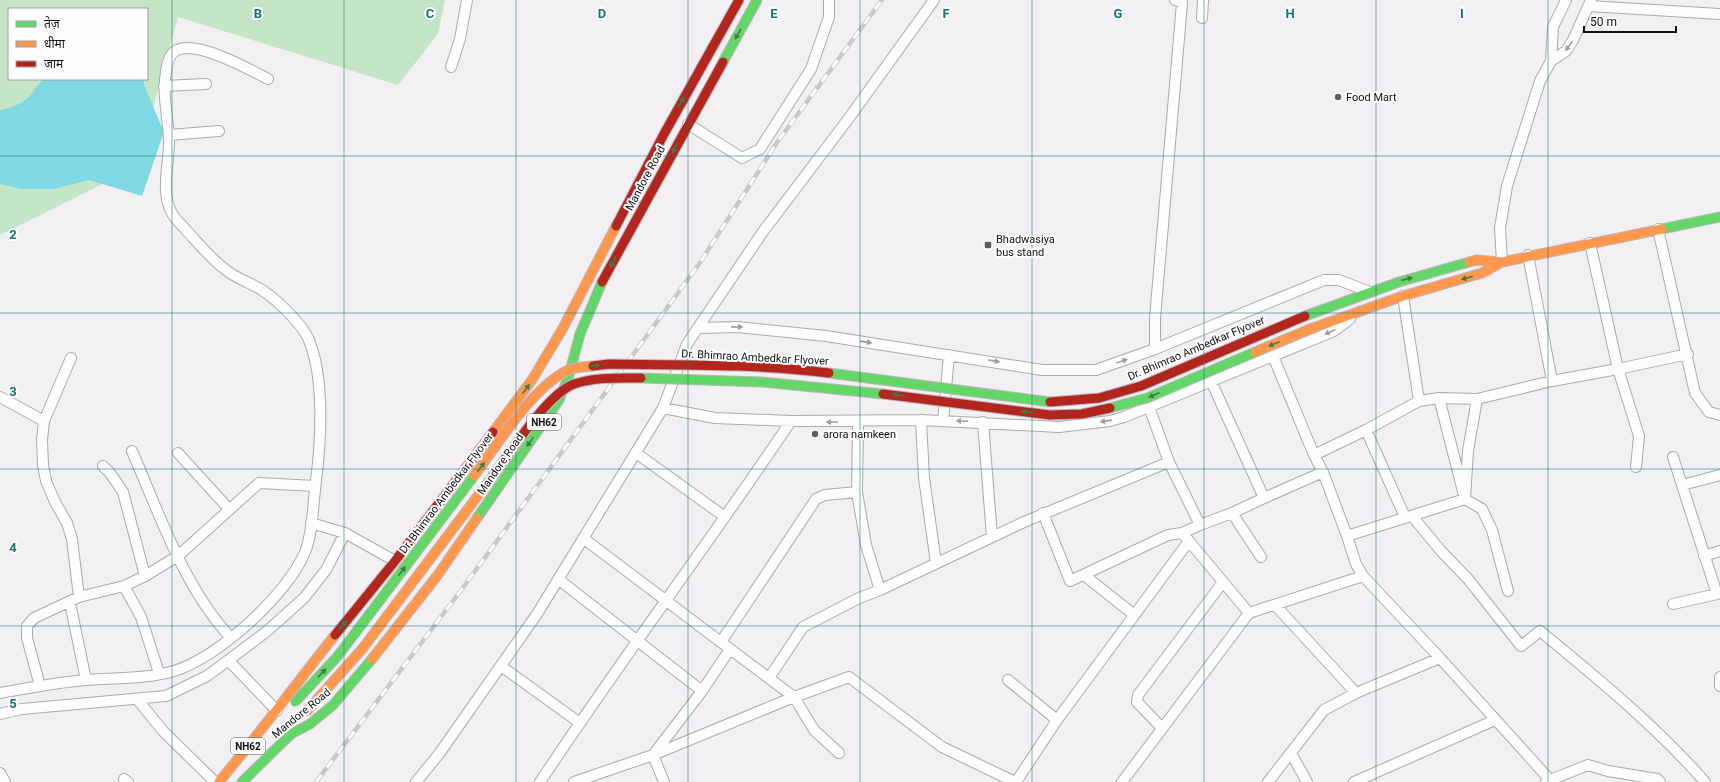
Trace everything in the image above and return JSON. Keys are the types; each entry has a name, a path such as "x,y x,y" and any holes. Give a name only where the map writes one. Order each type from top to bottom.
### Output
{"main road":[{"name":"Mandore Road","path":"219,782 277,711 290,690 395,561 532,380 547,356 664,134 739,0"},
{"name":"Mandore Road","path":"242,782 291,734 310,724 333,705 359,676 437,576 559,400 569,375 580,334 599,288 757,0"},
{"path":"1502,262 1528,255 1720,217"},
{"name":"Dr. Bhimrao Ambedkar Flyover","path":"277,711 296,702 337,657 537,393 552,380 572,369 609,364 722,366 806,370 1050,402 1099,398 1141,386 1305,316 1399,282 1476,260 1502,262"},
{"name":"Dr. Bhimrao Ambedkar Flyover","path":"291,734 306,712 363,648 548,403 561,390 576,384 605,379 723,378 820,386 1050,415 1082,414 1147,398 1310,329 1403,296 1482,273 1502,262"}],"street":[{"path":"451,67 460,39 467,0"},
{"path":"688,124 742,158 760,149 811,69 829,17 828,0"},
{"path":"416,782 439,754 537,614 663,408 687,344 762,232 849,118 934,0"},
{"path":"1155,349 1155,318 1182,3 1175,0"},
{"path":"1202,18 1203,0"},
{"path":"1502,262 1500,228 1507,186 1540,81 1551,61 1553,27 1566,0"},
{"path":"1551,61 1566,51 1573,40 1590,3 1720,14"},
{"path":"0,693 86,680 174,671 197,661 231,638 267,606 295,573 306,550 320,453 320,381 308,337 289,313 264,291 227,271 201,248 172,214 167,195 166,180 169,135 164,86 168,62 173,52 179,49 190,48 217,55 268,79"},
{"path":"164,86 206,84"},
{"path":"169,135 219,132"},
{"path":"1658,229 1688,354 1695,393 1709,412 1720,415"},
{"path":"1590,243 1618,369 1639,436 1636,467"},
{"path":"1528,255 1552,381"},
{"path":"698,328 738,326 826,336 1042,370 1096,370 1155,349 1324,280 1339,280 1370,292"},
{"path":"1403,296 1419,401"},
{"path":"663,408 715,418 791,421 858,422 921,420 1059,427 1110,421 1149,407 1334,331 1363,310"},
{"path":"1314,456 1419,401 1439,398 1477,399 1552,381 1688,354"},
{"path":"943,421 950,355"},
{"path":"1273,356 1314,456 1323,472 1356,564 1363,576 1496,720 1548,781 1588,765 1608,771 1657,779 1660,782"},
{"path":"72,358 44,421 42,440 43,465 46,481 55,502 67,523 72,539 79,597"},
{"path":"1211,381 1264,498"},
{"path":"0,398 44,421"},
{"path":"1439,398 1464,499"},
{"path":"1464,499 1468,451 1477,399"},
{"path":"1149,407 1169,462 1200,525"},
{"path":"921,420 924,478 936,563"},
{"path":"540,782 791,421"},
{"path":"858,422 856,492 866,545 880,590"},
{"path":"983,422 992,537"},
{"path":"1366,430 1409,516 1440,551 1468,579 1521,646 1540,631 1624,700 1689,764 1705,782"},
{"path":"132,451 178,556 192,584 217,623 231,638"},
{"path":"178,453 229,509"},
{"path":"636,453 725,517"},
{"path":"1673,458 1704,556 1718,594 1674,604"},
{"path":"769,678 803,627 859,598 880,590 1044,513 1169,462"},
{"path":"103,466 110,473 123,492 145,576"},
{"path":"1044,513 1070,581 1168,535 1182,533 1232,513 1323,472"},
{"path":"1682,485 1720,475"},
{"path":"40,686 28,638 28,626 34,618 70,603 79,597 124,586 145,576 178,556 259,483 315,486"},
{"path":"721,642 816,499 825,494 856,492"},
{"path":"1347,536 1464,499 1482,509 1492,530 1508,591"},
{"path":"1232,513 1261,557"},
{"path":"311,523 345,533 395,561"},
{"path":"0,714 22,709 166,696 208,676 266,632 304,598 326,570 345,533"},
{"path":"1182,533 1249,613"},
{"path":"583,538 794,697 814,730 839,753"},
{"path":"574,782 653,755 794,697 849,677 942,747 1015,782 1057,720 1133,614 1189,541"},
{"path":"1704,556 1720,551"},
{"path":"1084,575 1133,614"},
{"path":"1122,782 1249,613 1363,576"},
{"path":"558,579 702,691"},
{"path":"1162,728 1137,702 1138,695 1223,582"},
{"path":"124,586 141,617 159,673"},
{"path":"70,603 86,680"},
{"path":"1275,605 1356,693"},
{"path":"653,755 702,691 730,649"},
{"path":"1268,782 1324,710 1356,693 1440,658"},
{"path":"229,661 277,711"},
{"path":"501,666 580,723"},
{"path":"1720,677 1720,686"},
{"path":"1008,680 1057,720"},
{"path":"137,699 163,731 215,782"},
{"path":"1354,782 1496,720"},
{"path":"1292,753 1307,782"},
{"path":"653,755 664,782"},
{"path":"0,772 5,782"}],"green space":[{"path":"0,0 445,0 438,34 398,85 178,17 137,167 0,235"}],"water":[{"path":"144,80 144,85 164,132 142,196 89,180 54,189 22,189 0,184 0,110 12,107 23,101 30,96 43,81"}],"railway":[{"path":"316,782 462,589 699,264 778,141 882,0"}],"traffic: fast":[{"path":"723,62 757,0"},
{"path":"1662,229 1720,217"},
{"path":"1305,316 1399,282 1469,262"},
{"path":"477,518 559,400 569,375 580,334 602,282"},
{"path":"1110,408 1147,398 1255,352"},
{"path":"829,373 1050,402"},
{"path":"641,378 762,382 883,394"},
{"path":"295,702 337,657 474,476"},
{"path":"242,782 291,734 310,724 333,705 372,659"}],"traffic: slow":[{"path":"493,432 532,380 563,328 616,226"},
{"path":"1469,262 1476,260 1502,262 1662,229"},
{"path":"1310,329 1403,296 1482,273 1502,262"},
{"path":"1255,352 1310,329"},
{"path":"474,476 518,416 544,387 557,376 571,369 593,366"},
{"path":"306,712 363,648 492,477"},
{"path":"372,659 437,576 477,518"},
{"path":"219,782 249,746 335,635"}],"traffic: jam":[{"path":"616,226 664,134 739,0"},
{"path":"602,282 723,62"},
{"path":"1050,402 1099,398 1141,386 1305,316"},
{"path":"593,366 609,364 719,366 775,368 829,373"},
{"path":"492,477 541,411 563,390 574,384 590,380 607,378 641,378"},
{"path":"883,394 1050,415 1082,414 1110,408"},
{"path":"335,635 395,561 493,432"}],"place":[{"name":"Food Mart","path":"1338,97"},
{"name":"Bhadwasiya bus stand","path":"988,245"},
{"name":"arora namkeen","path":"815,434"}]}
